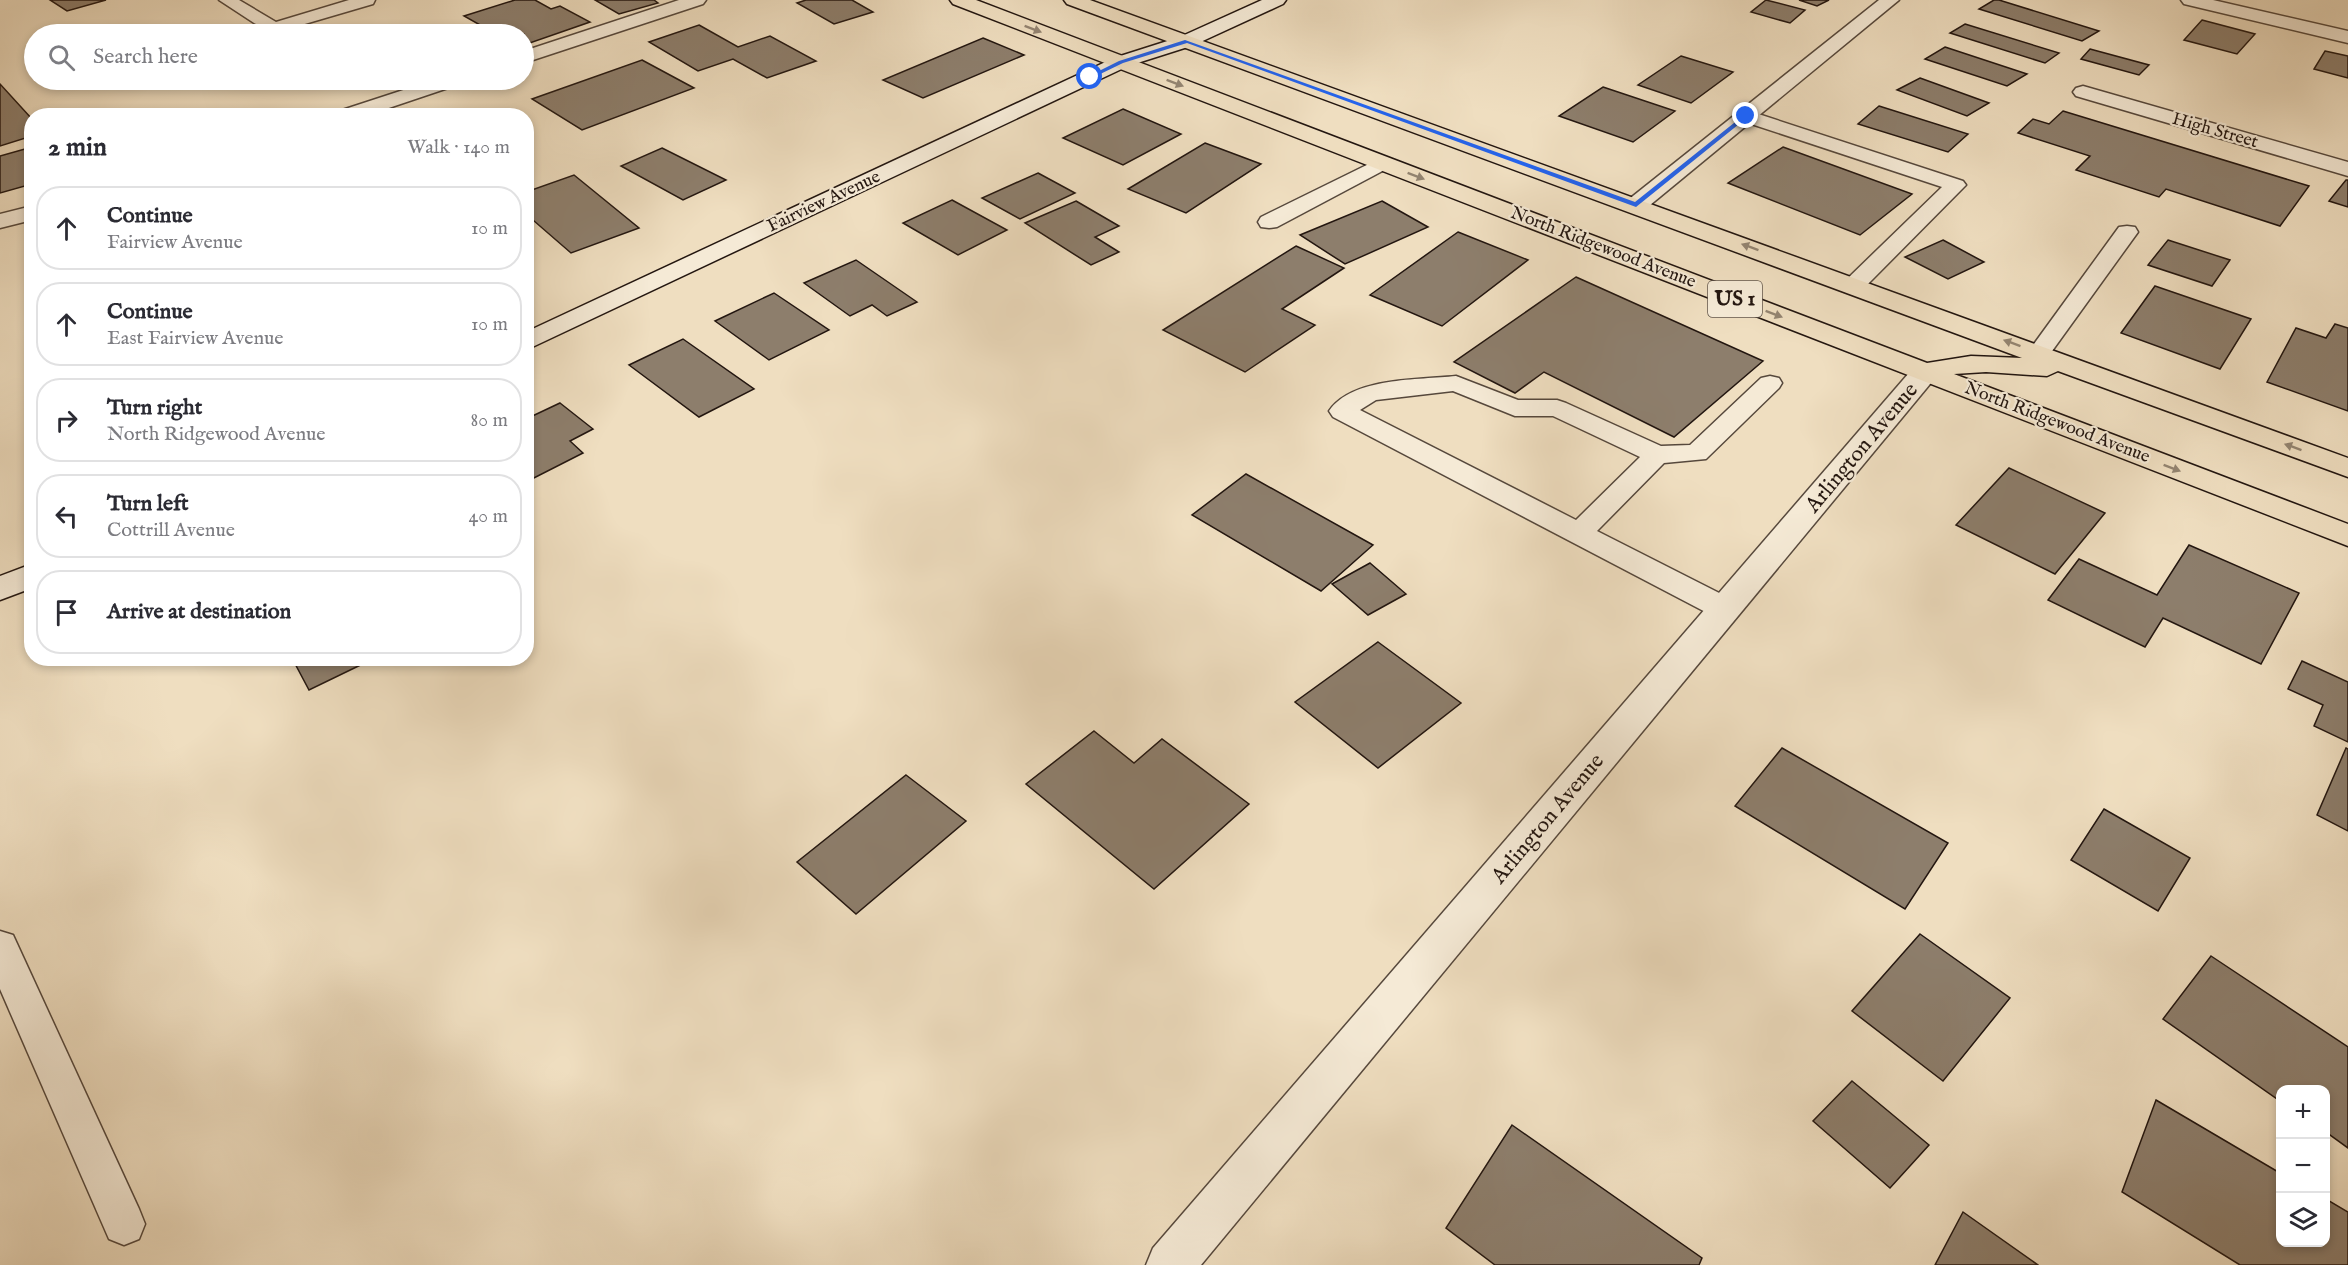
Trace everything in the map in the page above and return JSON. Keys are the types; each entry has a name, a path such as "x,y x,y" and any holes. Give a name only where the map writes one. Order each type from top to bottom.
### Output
{"main road":[{"name":"North Ridgewood Avenue","path":"959,0 2348,536"},
{"name":"US 1","path":"1074,0 2348,468"},
{"path":"1925,372 1950,364 1987,363 2091,373"}],"street":[{"path":"534,54 697,0"},
{"name":"Fairview Avenue","path":"534,338 1121,62 1187,41 1277,0"},
{"path":"1636,205 1890,0"},
{"path":"2190,0 2348,37"},
{"path":"367,108 422,90"},
{"name":"High Street","path":"2083,92 2348,169"},
{"path":"0,221 24,215"},
{"name":"Arlington Avenue","path":"1170,1265 1925,372"},
{"path":"0,589 24,578"}],"lane":[{"path":"227,0 267,24"},
{"path":"287,24 367,0"},
{"path":"1746,116 1956,185 1854,285"},
{"path":"1269,222 1383,163"},
{"path":"2039,353 2127,232"},
{"path":"1725,609 1342,411 1369,393 1456,383 1515,408 1557,408 1657,455 1697,453 1770,383"},
{"path":"1579,533 1657,455"},
{"path":"0,947 124,1224"}],"building":[{"path":"50,0 106,0 67,11"},
{"path":"515,0 535,0 551,9 560,6 590,22 534,42 534,24 478,24 464,16"},
{"path":"595,0 654,0 658,3 619,14"},
{"path":"806,0 852,0 873,12 834,24 797,3"},
{"path":"1766,0 1805,10 1790,23 1751,12"},
{"path":"1799,0 1829,0 1817,6"},
{"path":"1994,0 2099,31 2082,41 1979,9"},
{"path":"2202,20 2255,34 2237,54 2184,40"},
{"path":"1965,24 2059,53 2045,63 1950,33"},
{"path":"699,25 738,47 770,36 816,61 767,78 733,59 698,71 649,42"},
{"path":"983,38 1024,55 923,98 883,80"},
{"path":"1945,47 2027,74 2007,86 1925,59"},
{"path":"2090,49 2149,65 2139,75 2081,59"},
{"path":"2325,51 2348,56 2348,78 2314,69"},
{"path":"1681,56 1733,72 1691,103 1638,85"},
{"path":"642,60 694,88 582,130 532,99"},
{"path":"1920,78 1989,103 1967,116 1897,90"},
{"path":"0,84 24,110 24,138 0,146"},
{"path":"1603,87 1675,111 1633,142 1559,116"},
{"path":"1879,106 1968,134 1948,152 1858,124"},
{"path":"1123,109 1181,134 1123,165 1063,138"},
{"path":"2063,111 2309,186 2280,226 2166,189 2159,197 2076,170 2090,156 2018,133 2033,119 2049,124"},
{"path":"1205,143 1261,164 1186,213 1128,189"},
{"path":"1783,147 1912,194 1860,235 1728,183"},
{"path":"662,148 726,180 683,200 621,166"},
{"path":"24,149 24,186 0,193 0,156"},
{"path":"1038,173 1075,193 1020,219 982,198"},
{"path":"574,175 639,228 571,253 534,221 534,189"},
{"path":"2348,180 2348,207 2329,201"},
{"path":"952,200 1007,230 958,255 903,223"},
{"path":"1076,201 1119,226 1095,237 1119,252 1091,265 1025,223"},
{"path":"1382,201 1428,227 1345,264 1300,235"},
{"path":"1458,232 1528,260 1442,326 1370,295"},
{"path":"1943,240 1984,262 1948,279 1905,257"},
{"path":"2168,240 2230,260 2212,286 2148,265"},
{"path":"1296,246 1344,268 1282,309 1315,325 1245,372 1163,330"},
{"path":"856,260 917,302 887,316 872,305 850,316 804,283"},
{"path":"1576,277 1763,361 1674,437 1544,372 1515,393 1454,362"},
{"path":"2155,286 2251,319 2220,369 2121,333"},
{"path":"774,293 829,330 769,360 715,321"},
{"path":"2335,324 2348,328 2348,411 2267,382 2296,328 2326,338"},
{"path":"683,339 754,389 699,417 629,365"},
{"path":"560,403 593,429 570,441 583,453 534,478 534,415"},
{"path":"2009,468 2105,513 2055,574 1956,525"},
{"path":"1246,474 1373,545 1321,591 1192,515"},
{"path":"2189,545 2299,593 2261,664 2163,618 2145,647 2048,600 2079,559 2157,595"},
{"path":"1370,563 1406,594 1368,615 1332,584"},
{"path":"1378,642 1461,703 1378,768 1295,702"},
{"path":"2302,661 2348,682 2348,742 2314,726 2323,705 2288,689"},
{"path":"296,666 358,666 309,690"},
{"path":"1094,731 1134,763 1162,739 1249,804 1154,889 1026,784"},
{"path":"1782,748 1948,843 1905,909 1735,806"},
{"path":"2346,748 2348,749 2348,831 2317,815"},
{"path":"906,775 966,821 856,914 797,862"},
{"path":"2104,809 2190,858 2158,911 2071,860"},
{"path":"1920,934 2010,998 1943,1081 1852,1011"},
{"path":"2211,956 2348,1047 2348,1148 2330,1135 2330,1085 2276,1085 2276,1098 2163,1019"},
{"path":"1852,1081 1929,1145 1890,1188 1813,1121"},
{"path":"2156,1100 2276,1171 2276,1247 2330,1247 2330,1201 2348,1212 2348,1265 2240,1265 2122,1192"},
{"path":"1512,1125 1702,1258 1699,1265 1495,1265 1446,1228"},
{"path":"1963,1212 2038,1265 1935,1265"}],"route":[{"path":"1090,77 1121,62 1187,41 1636,205 1746,116"}]}
